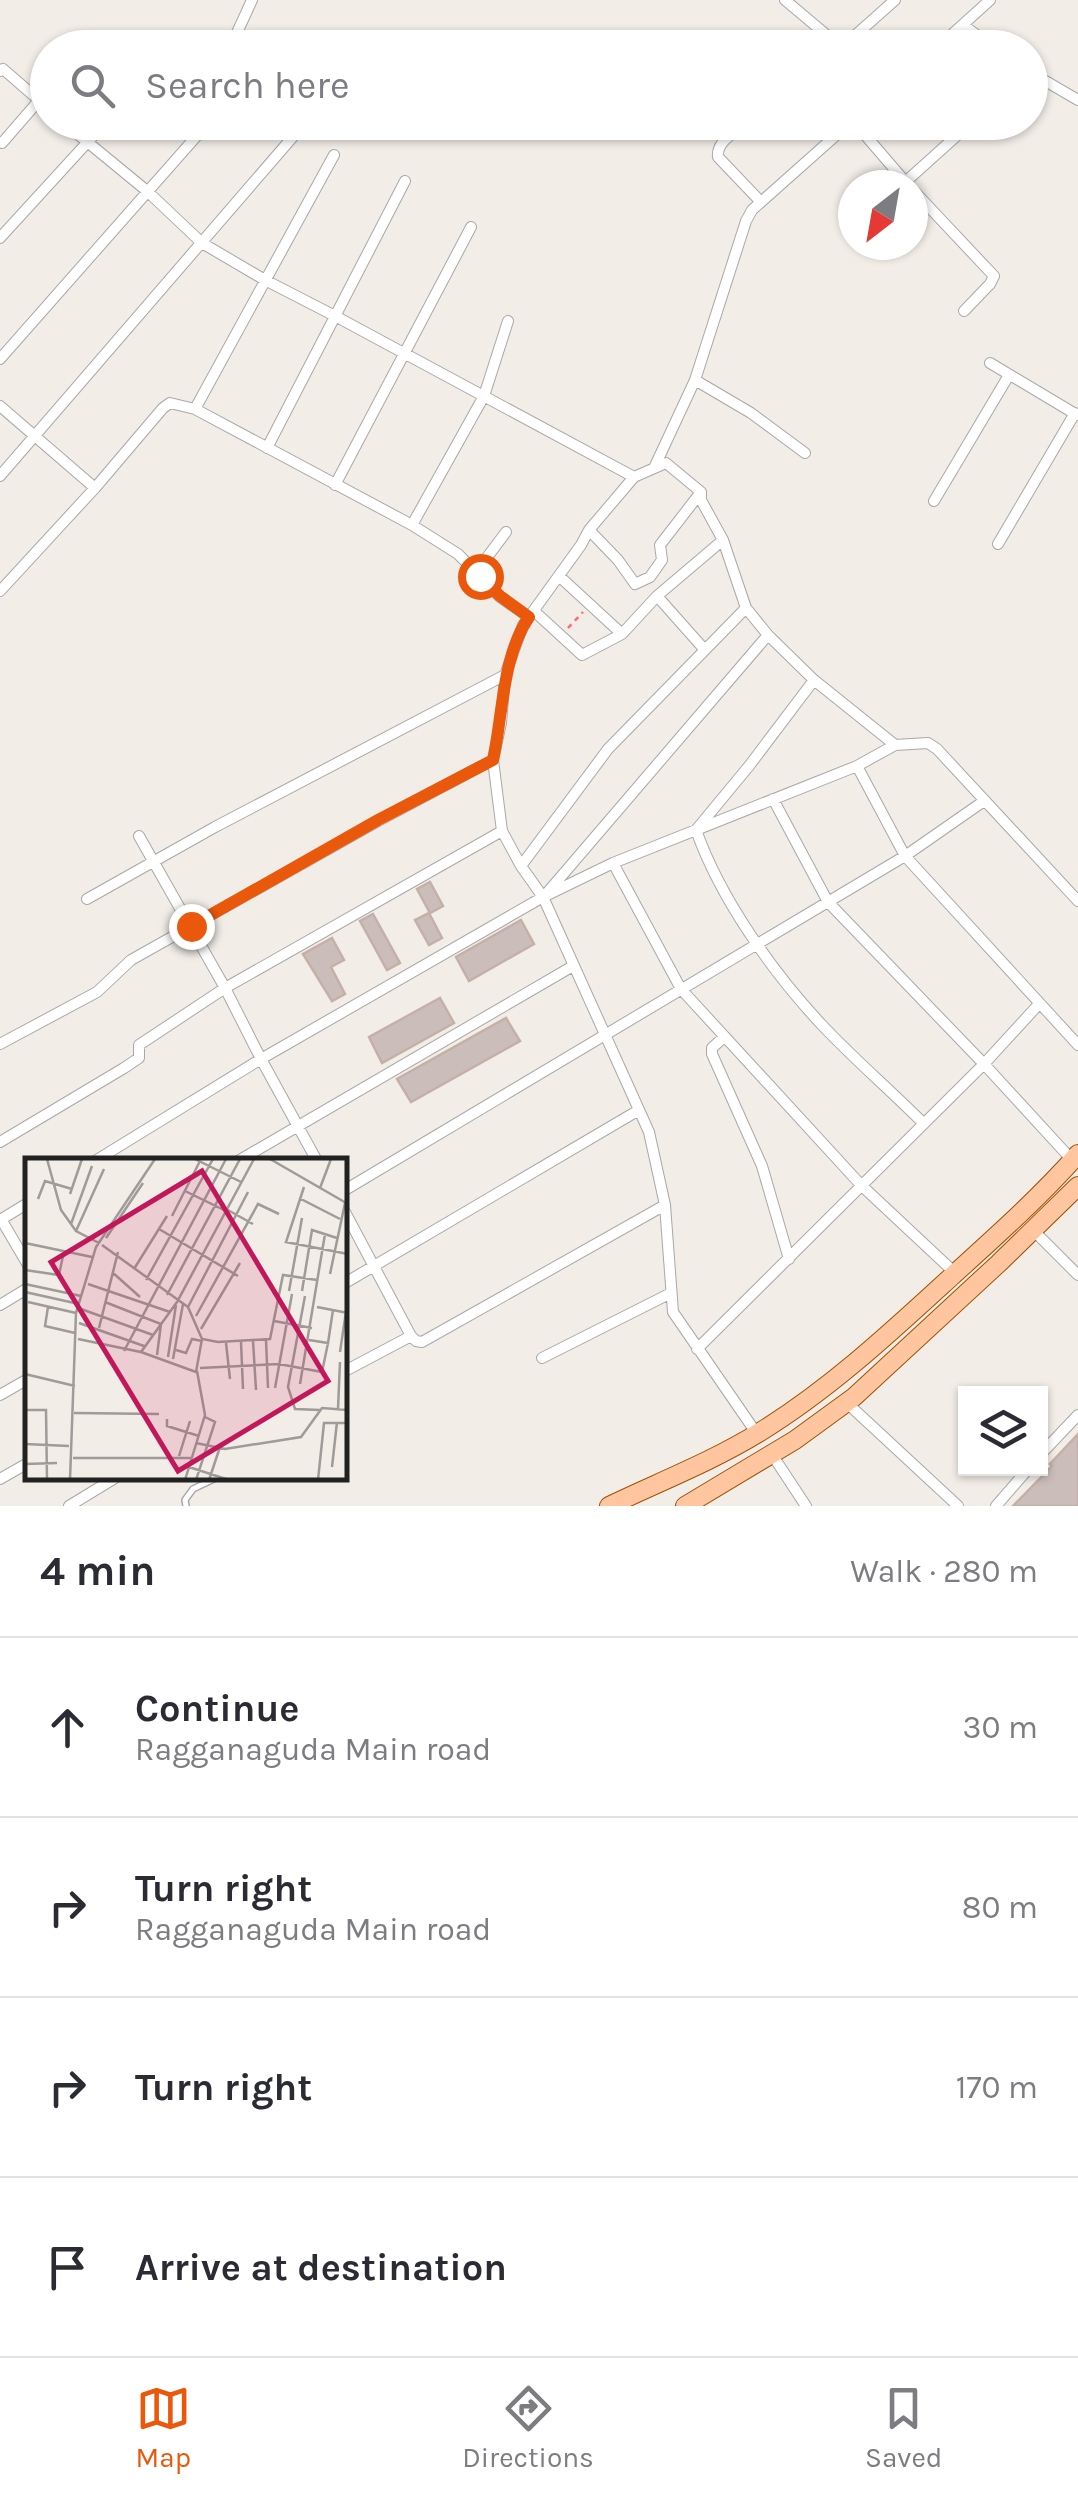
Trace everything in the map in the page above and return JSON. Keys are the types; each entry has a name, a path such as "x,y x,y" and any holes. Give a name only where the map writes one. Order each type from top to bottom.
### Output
{"main road":[{"path":"608,1506 729,1450 787,1415 893,1330 1038,1198 1075,1157"},
{"path":"685,1506 846,1403 1033,1230 1074,1197"}],"street":[{"path":"238,30 252,0"},
{"path":"786,0 821,30"},
{"path":"861,30 895,0"},
{"path":"957,30 990,0"},
{"path":"963,25 970,30"},
{"path":"0,71 3,69 30,93"},
{"path":"1048,82 1078,100"},
{"path":"2,143 30,116"},
{"path":"83,140 147,191 202,243 634,477"},
{"path":"0,238 89,140"},
{"path":"0,358 193,140"},
{"path":"0,476 290,140"},
{"path":"726,140 717,152 718,157 760,201"},
{"path":"654,468 696,380 746,221 760,201 831,140"},
{"path":"867,140 893,170"},
{"path":"923,170 954,140"},
{"path":"195,409 334,155"},
{"path":"267,448 405,181"},
{"path":"928,208 994,276 964,311"},
{"path":"334,484 471,227"},
{"path":"412,525 484,396 508,322"},
{"path":"990,363 1076,414 998,544"},
{"path":"934,501 1009,374"},
{"path":"696,380 805,452"},
{"path":"0,591 170,403 195,409 412,525 458,554 500,596 532,614 582,655 622,634 657,596 723,540"},
{"path":"0,406 95,488"},
{"path":"702,492 666,463 634,477 588,530 524,625 505,675 493,760 502,831 544,897 640,1110 655,1152 665,1204 673,1312 758,1434"},
{"path":"588,530 618,560 634,584 650,578 662,560 660,544 702,492"},
{"path":"702,492 701,500 723,540 746,608 814,680 895,746"},
{"path":"476,572 506,532"},
{"path":"559,576 622,634"},
{"path":"657,596 704,649"},
{"path":"521,866 608,750 746,608"},
{"path":"544,897 768,635"},
{"path":"88,899 324,768 505,675"},
{"path":"696,830 814,680"},
{"path":"100,1158 260,1059 544,897 612,863 856,766 895,746 928,743 937,749 1078,901"},
{"path":"0,1044 97,992 131,960 378,820 493,760"},
{"path":"856,766 904,856 1078,1045"},
{"path":"773,798 828,902 1075,1157"},
{"path":"348,1188 904,856 984,801"},
{"path":"696,830 708,863 756,944 822,1025 923,1123"},
{"path":"0,1142 139,1058 139,1045 226,988 502,831"},
{"path":"139,836 226,988 315,1158"},
{"path":"612,863 680,990 861,1185 955,1272"},
{"path":"243,1158 573,966"},
{"path":"697,1349 984,1064 1039,1004"},
{"path":"724,1037 712,1048 712,1054 762,1166 789,1259"},
{"path":"348,1281 640,1110"},
{"path":"348,1217 411,1336 422,1342 665,1204"},
{"path":"25,1205 1,1219 25,1259"},
{"path":"1033,1230 1078,1275"},
{"path":"0,1305 25,1290"},
{"path":"542,1358 671,1293"},
{"path":"348,1370 411,1336"},
{"path":"0,1396 25,1381"},
{"path":"846,1403 958,1506"},
{"path":"1048,1447 1078,1415"},
{"path":"770,1453 806,1506"},
{"path":"0,1479 25,1465"},
{"path":"996,1506 1022,1476"},
{"path":"70,1506 110,1481"}],"lane":[{"path":"186,1506 185,1500 193,1490 210,1481"}],"path":[{"path":"561,636 590,603"}],"building":[{"path":"430,882 443,906 430,913 417,889"},
{"path":"429,913 442,938 429,945 415,920"},
{"path":"373,914 400,963 387,970 360,921"},
{"path":"521,920 534,944 469,981 456,957"},
{"path":"332,938 344,960 331,967 345,994 332,1001 303,954"},
{"path":"440,998 454,1023 382,1063 369,1037"},
{"path":"506,1018 520,1041 411,1102 397,1079"},
{"path":"1078,1434 1078,1506 1013,1506 1042,1476 1048,1476 1050,1464"}],"route":[{"path":"191,926 493,760 505,675 529,617 480,576"}]}
